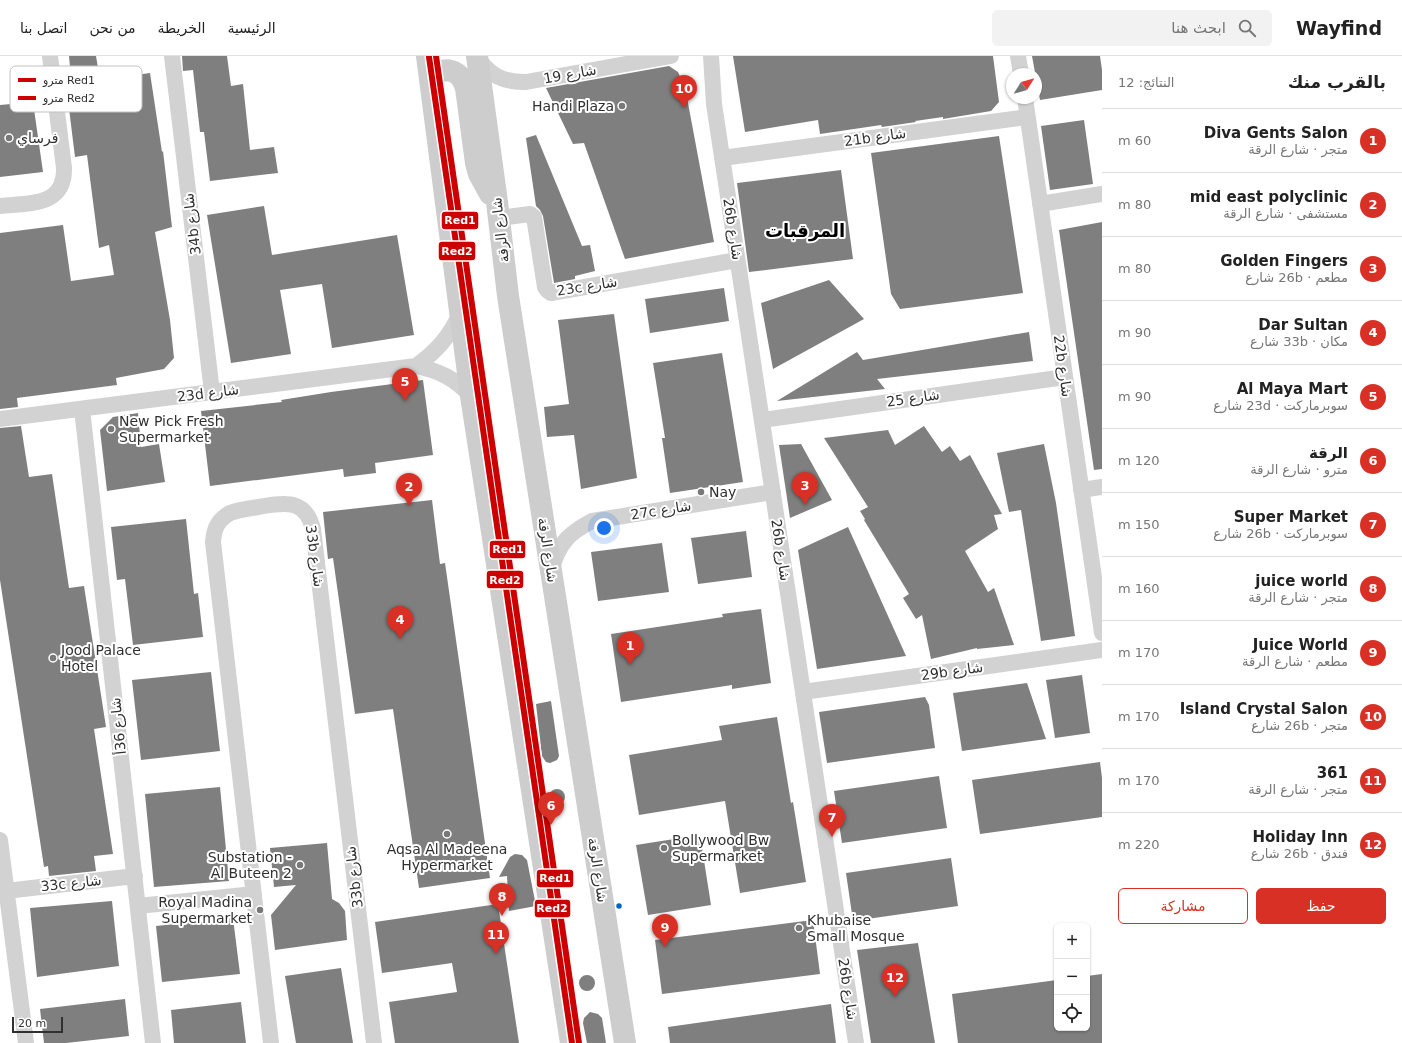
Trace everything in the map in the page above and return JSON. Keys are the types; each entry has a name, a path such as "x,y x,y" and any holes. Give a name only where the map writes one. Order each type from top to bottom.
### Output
{"street":[{"path":"50,56 51,66"},
{"name":"34b شارع","path":"172,56 212,392"},
{"path":"427,56 471,396 571,1043"},
{"name":"شارع 19","path":"477,56 486,69 498,77 512,82 526,82 672,56"},
{"name":"شارع الرقة","path":"477,56 508,296 626,1043"},
{"name":"26b شارع","path":"711,56 714,104 856,1043"},
{"path":"1018,56 1020,68"},
{"path":"430,78 436,73 444,70 452,71 464,80 476,164 484,184 498,210"},
{"name":"22b شارع","path":"1025,104 1102,633"},
{"path":"0,206 40,202 49,199 62,186 64,168 57,112"},
{"name":"21b شارع","path":"722,158 1027,117"},
{"path":"1040,204 1102,194"},
{"name":"23c شارع","path":"498,210 530,214 534,217 546,287 551,293 737,260"},
{"name":"23d شارع","path":"416,366 430,356 442,344 452,330 460,314"},
{"name":"23d شارع","path":"0,419 416,366 432,369 447,375 460,384 471,396"},
{"name":"شارع 25","path":"762,420 1065,377"},
{"name":"شارع 36أ","path":"82,409 154,1043"},
{"path":"1081,490 1102,487"},
{"name":"27c شارع","path":"551,570 556,554 565,540 577,528 592,521 773,492"},
{"name":"33b شارع","path":"271,1043 213,542 217,524 230,512 288,503 297,506 305,512 313,529 374,1043"},
{"name":"29b شارع","path":"803,692 1102,650"},
{"path":"0,840 26,1043"},
{"name":"33c شارع","path":"6,891 135,876"},
{"path":"138,906 254,894"}],"building":[{"path":"69,56 96,56 98,66 70,66"},
{"path":"182,56 227,56 231,86 243,84 250,150 274,147 278,173 210,181 204,132 200,132 193,70 183,71"},
{"path":"733,56 993,56 999,102 991,111 882,127 881,125 820,134 818,120 745,132"},
{"path":"1032,56 1100,56 1102,90 1042,100 1042,68 1034,68"},
{"path":"669,66 678,72 685,87 714,242 625,259 584,143 573,144 546,88"},
{"path":"150,73 162,152 163,151 172,227 155,232 170,320 174,358 164,369 116,378 117,385 17,398 18,407 0,409 0,233 63,225 71,281 114,275 109,245 99,248 87,155 75,157 69,112 142,112 142,74"},
{"path":"10,104 10,112 34,112 43,172 0,177 0,105"},
{"path":"1084,120 1093,184 1050,190 1041,126"},
{"path":"536,135 582,246 590,245 595,271 575,276 575,279 554,283 543,216 536,206 526,138"},
{"path":"999,136 1023,293 900,309 891,294 871,153"},
{"path":"841,170 853,259 749,272 737,183"},
{"path":"264,206 272,255 397,235 414,335 332,348 322,284 280,290 291,354 231,363 207,215"},
{"path":"1102,222 1102,469 1094,470 1059,230"},
{"path":"829,280 864,319 773,369 761,303"},
{"path":"724,288 729,321 650,333 645,299"},
{"path":"614,314 637,478 581,489 574,435 547,437 544,407 569,404 558,320"},
{"path":"1029,332 1033,361 877,379 885,389 777,401 857,352 863,360"},
{"path":"722,353 743,482 670,493 662,438 665,438 653,363"},
{"path":"423,380 433,455 375,463 376,473 344,477 343,469 210,486 201,411 282,402 281,400 331,392"},
{"path":"138,413 141,447 159,444 165,482 107,491 100,430 113,417"},
{"name":"Jood Palace Hotel","path":"21,426 29,477 52,474 69,588 84,586 106,727 94,729 113,854 94,856 96,871 49,876 48,866 44,867 0,580 0,428"},
{"path":"924,426 942,452 950,446 960,461 970,455 1002,514 994,515 998,529 965,551 988,592 994,588 1014,645 977,648 931,659 922,615 916,619 903,598 909,594 860,511 868,507 824,438 888,430 895,445"},
{"path":"801,444 832,500 790,518 779,445"},
{"path":"1044,444 1056,503 1075,636 1041,641 1021,510 1009,512 997,453"},
{"path":"432,500 440,564 445,563 490,878 419,888 393,709 355,714 333,558 328,559 323,512"},
{"path":"186,519 194,594 198,593 203,637 133,645 125,579 117,580 111,527"},
{"path":"848,527 906,656 817,669 798,550"},
{"path":"746,531 752,577 698,584 691,538"},
{"path":"662,543 669,592 598,601 591,552"},
{"path":"761,609 771,683 732,689 732,685 621,702 611,634 723,617 722,614"},
{"path":"211,672 220,751 141,760 132,680"},
{"path":"1082,675 1090,733 1055,738 1046,680"},
{"path":"1027,683 1046,739 962,751 953,693"},
{"path":"925,697 929,705 935,748 827,763 819,712"},
{"path":"551,701 559,756 557,760 550,763 546,762 542,756 536,704"},
{"path":"777,717 806,882 740,893 725,801 639,815 629,755 722,740 719,726"},
{"path":"1100,762 1102,778 1102,817 980,834 972,780"},
{"path":"939,776 947,828 842,843 834,791"},
{"path":"220,787 229,881 154,887 145,794"},
{"path":"557,789 563,791 565,797 563,803 557,805 551,803 549,797 551,791"},
{"path":"700,835 711,905 648,915 636,845"},
{"path":"327,843 332,899 339,903 345,911 347,940 275,950 271,915 296,885 274,887 270,848"},
{"path":"515,854 522,855 527,860 536,906 509,911 507,876 499,877 510,857"},
{"path":"951,858 958,906 853,921 846,873"},
{"path":"112,901 119,966 37,977 30,908"},
{"path":"498,904 519,1043 395,1043 389,1002 457,992 452,963 382,973 375,922"},
{"path":"233,918 240,974 162,982 156,926"},
{"path":"813,920 820,974 662,994 655,940"},
{"path":"918,943 935,1043 871,1043 857,950"},
{"path":"341,968 353,1043 296,1043 285,976"},
{"path":"1102,974 1102,1043 958,1043 952,994 1054,980 1054,1031 1090,1031 1090,976"},
{"path":"587,975 593,977 595,983 593,989 587,991 581,989 579,983 581,977"},
{"path":"125,999 129,1036 66,1043 44,1043 40,1009"},
{"path":"241,1002 246,1043 174,1043 171,1010"},
{"path":"831,1004 836,1043 670,1043 668,1027"},
{"path":"590,1012 598,1014 602,1018 606,1043 587,1043 583,1023 584,1018"}],"metro line":[{"name":"Red1","path":"436,56 579,1043"},
{"name":"Red2","path":"429,57 572,1043"}],"place":[{"name":"Handi Plaza","path":"622,106"},
{"name":"Island Crystal Salon","path":"684,108"},
{"name":"فرساي","path":"9,138"},
{"name":"Al Maya Mart","path":"405,401"},
{"name":"New Pick Fresh Supermarket","path":"111,429"},
{"name":"Nay","path":"701,492"},
{"name":"Golden Fingers","path":"805,505"},
{"name":"mid east polyclinic","path":"409,506"},
{"name":"Dar Sultan","path":"400,639"},
{"name":"Jood Palace Hotel","path":"53,658"},
{"name":"Diva Gents Salon","path":"630,665"},
{"name":"الرقة","path":"551,825"},
{"name":"Aqsa Al Madeena Hypermarket","path":"447,834"},
{"name":"Super Market","path":"832,837"},
{"name":"Bollywood Bw Supermarket","path":"664,848"},
{"name":"Substation - Al Buteen 2","path":"300,865"},
{"name":"Royal Madina Supermarket","path":"260,910"},
{"name":"juice world","path":"502,916"},
{"name":"Khubaise Small Mosque","path":"799,928"},
{"name":"Juice World","path":"665,947"},
{"name":"361","path":"496,954"},
{"name":"Holiday Inn","path":"895,997"}],"district":[{"name":"المرقبات","path":"805,230"}]}
